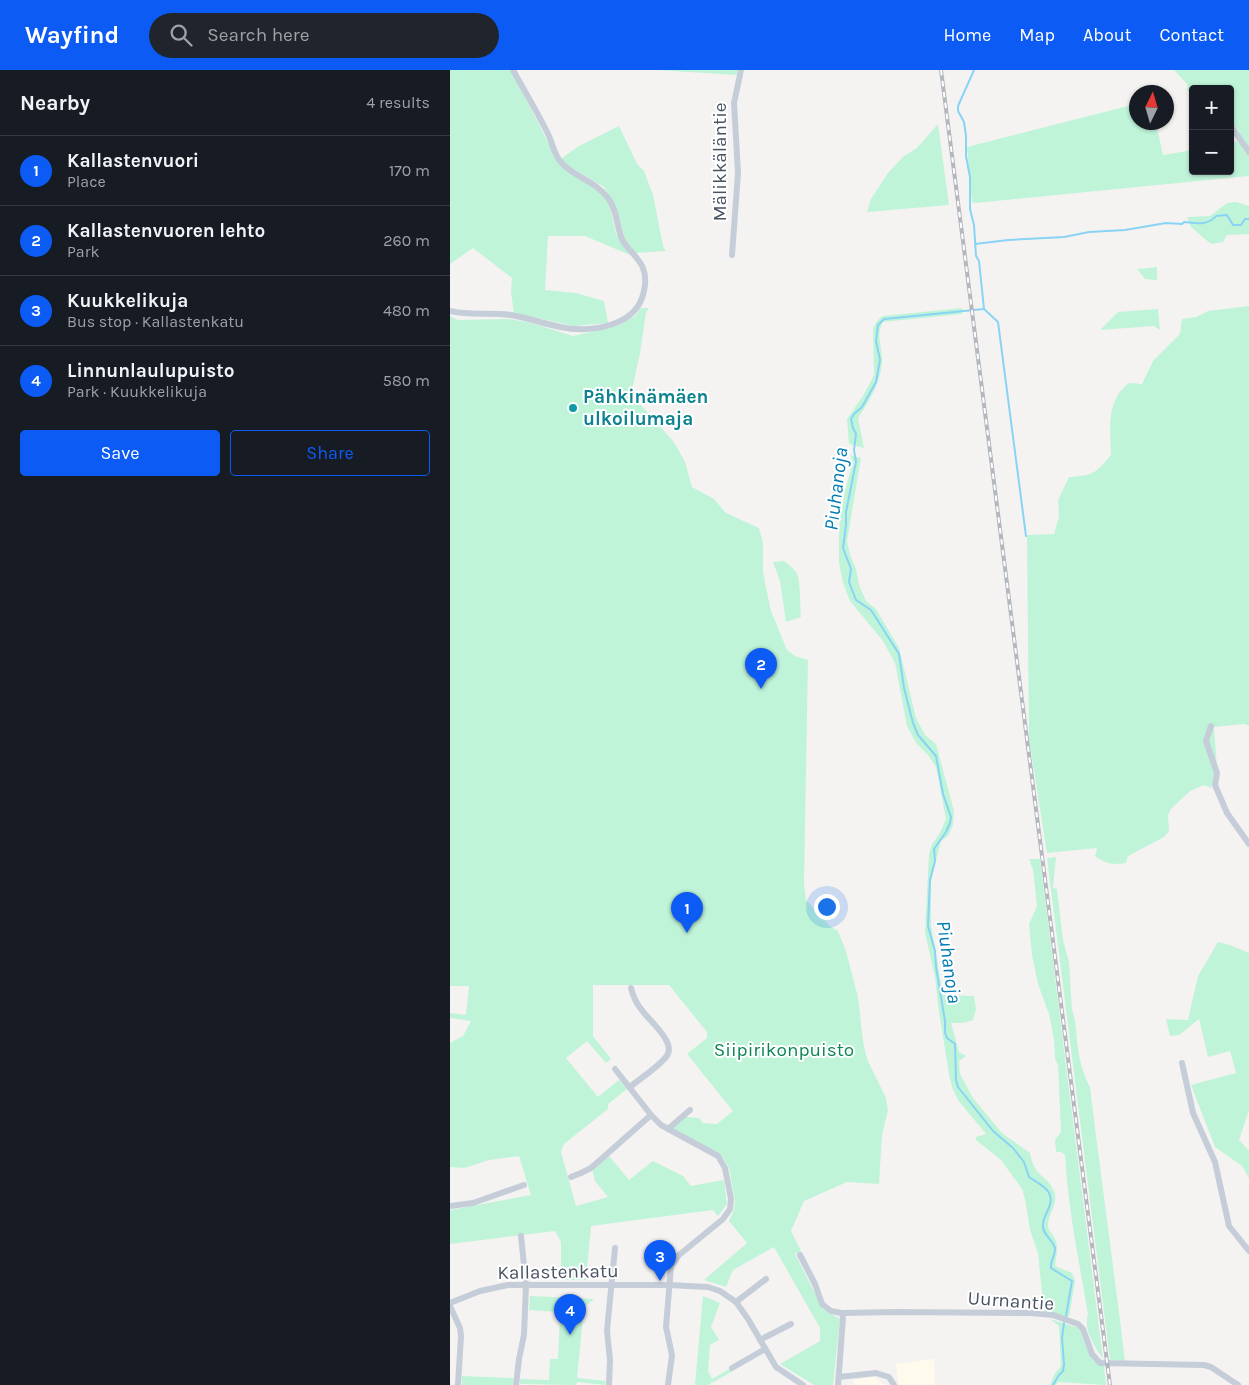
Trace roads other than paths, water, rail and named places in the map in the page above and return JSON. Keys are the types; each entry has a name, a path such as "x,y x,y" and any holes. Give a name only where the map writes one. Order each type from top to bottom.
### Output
{"street":[{"path":"450,311 471,314 508,315 565,328 582,328 613,324 620,321 632,313 643,295 644,268 620,234 614,207 602,190 560,162 548,132 513,70"},
{"name":"Mälikkäläntie","path":"732,255 738,173 734,103 742,70"},
{"path":"1234,130 1249,152"},
{"path":"1211,726 1206,740 1217,773 1215,785 1227,813 1249,844"},
{"path":"630,1087 662,1061 670,1049 666,1039 637,1004 631,988"},
{"path":"1182,1064 1193,1113 1215,1162 1229,1226 1249,1251"},
{"path":"615,1068 651,1115 668,1129 718,1156 726,1168 731,1199 730,1209 723,1220 674,1260 670,1273 666,1334 672,1355 668,1385"},
{"path":"668,1129 690,1110"},
{"path":"571,1177 591,1168 651,1115"},
{"path":"450,1206 473,1203 524,1185"},
{"path":"516,1385 524,1335 526,1285 521,1236"},
{"path":"609,1385 610,1360 606,1337 615,1248"},
{"path":"800,1255 822,1304 831,1311 842,1313 838,1385"},
{"path":"736,1302 766,1279"},
{"name":"Kallastenkatu","path":"450,1305 490,1288 526,1285 669,1285 708,1287 720,1291 736,1302 776,1367 803,1385"},
{"path":"450,1305 460,1328 461,1336 458,1385"},
{"name":"Uurnantie","path":"842,1313 898,1312 1053,1316 1078,1324 1083,1329 1092,1354 1100,1363 1204,1365 1211,1367 1238,1385"},
{"path":"760,1340 791,1324"},
{"path":"732,1368 765,1349"},
{"path":"839,1377 876,1373 889,1377 894,1385"}],"waterway":[{"name":"Piuhanoja","path":"974,70 958,106 958,111 964,122 966,136 966,156 970,177 970,209 974,225 976,256 979,261 984,309 884,319 878,325 876,341 880,360 876,382 862,407 851,419 856,434 854,450 856,462 846,512 843,548 851,569 849,582 856,600 871,610 899,654 904,688 913,723 918,735 936,756 943,794 951,817 946,832 934,849 935,861 930,880 928,926 935,951 945,1033 947,1038 955,1044 956,1080 958,1087 993,1131 1013,1148 1024,1162 1029,1177 1043,1186 1051,1198 1044,1219 1043,1229 1055,1249 1051,1268 1072,1281 1066,1316"},
{"path":"975,244 1064,237 1089,232 1125,230 1166,223 1201,223 1209,221 1216,216 1227,215 1233,225 1241,225 1245,219 1249,219"},
{"path":"984,309 998,322 1026,536"},
{"name":"Piuhanoja","path":"1053,1385 1063,1371 1062,1338 1064,1323"}],"railway":[{"path":"941,70 1110,1385"}],"place":[{"name":"Pähkinämäen ulkoilumaja","path":"573,408"},
{"name":"Kallastenvuoren lehto","path":"761,689"},
{"name":"Kallastenvuori","path":"687,933"},
{"name":"Kuukkelikuja","path":"660,1281"},
{"name":"Linnunlaulupuisto","path":"570,1335"}],"park label":[{"name":"Siipirikonpuisto","path":"784,1050"}]}
